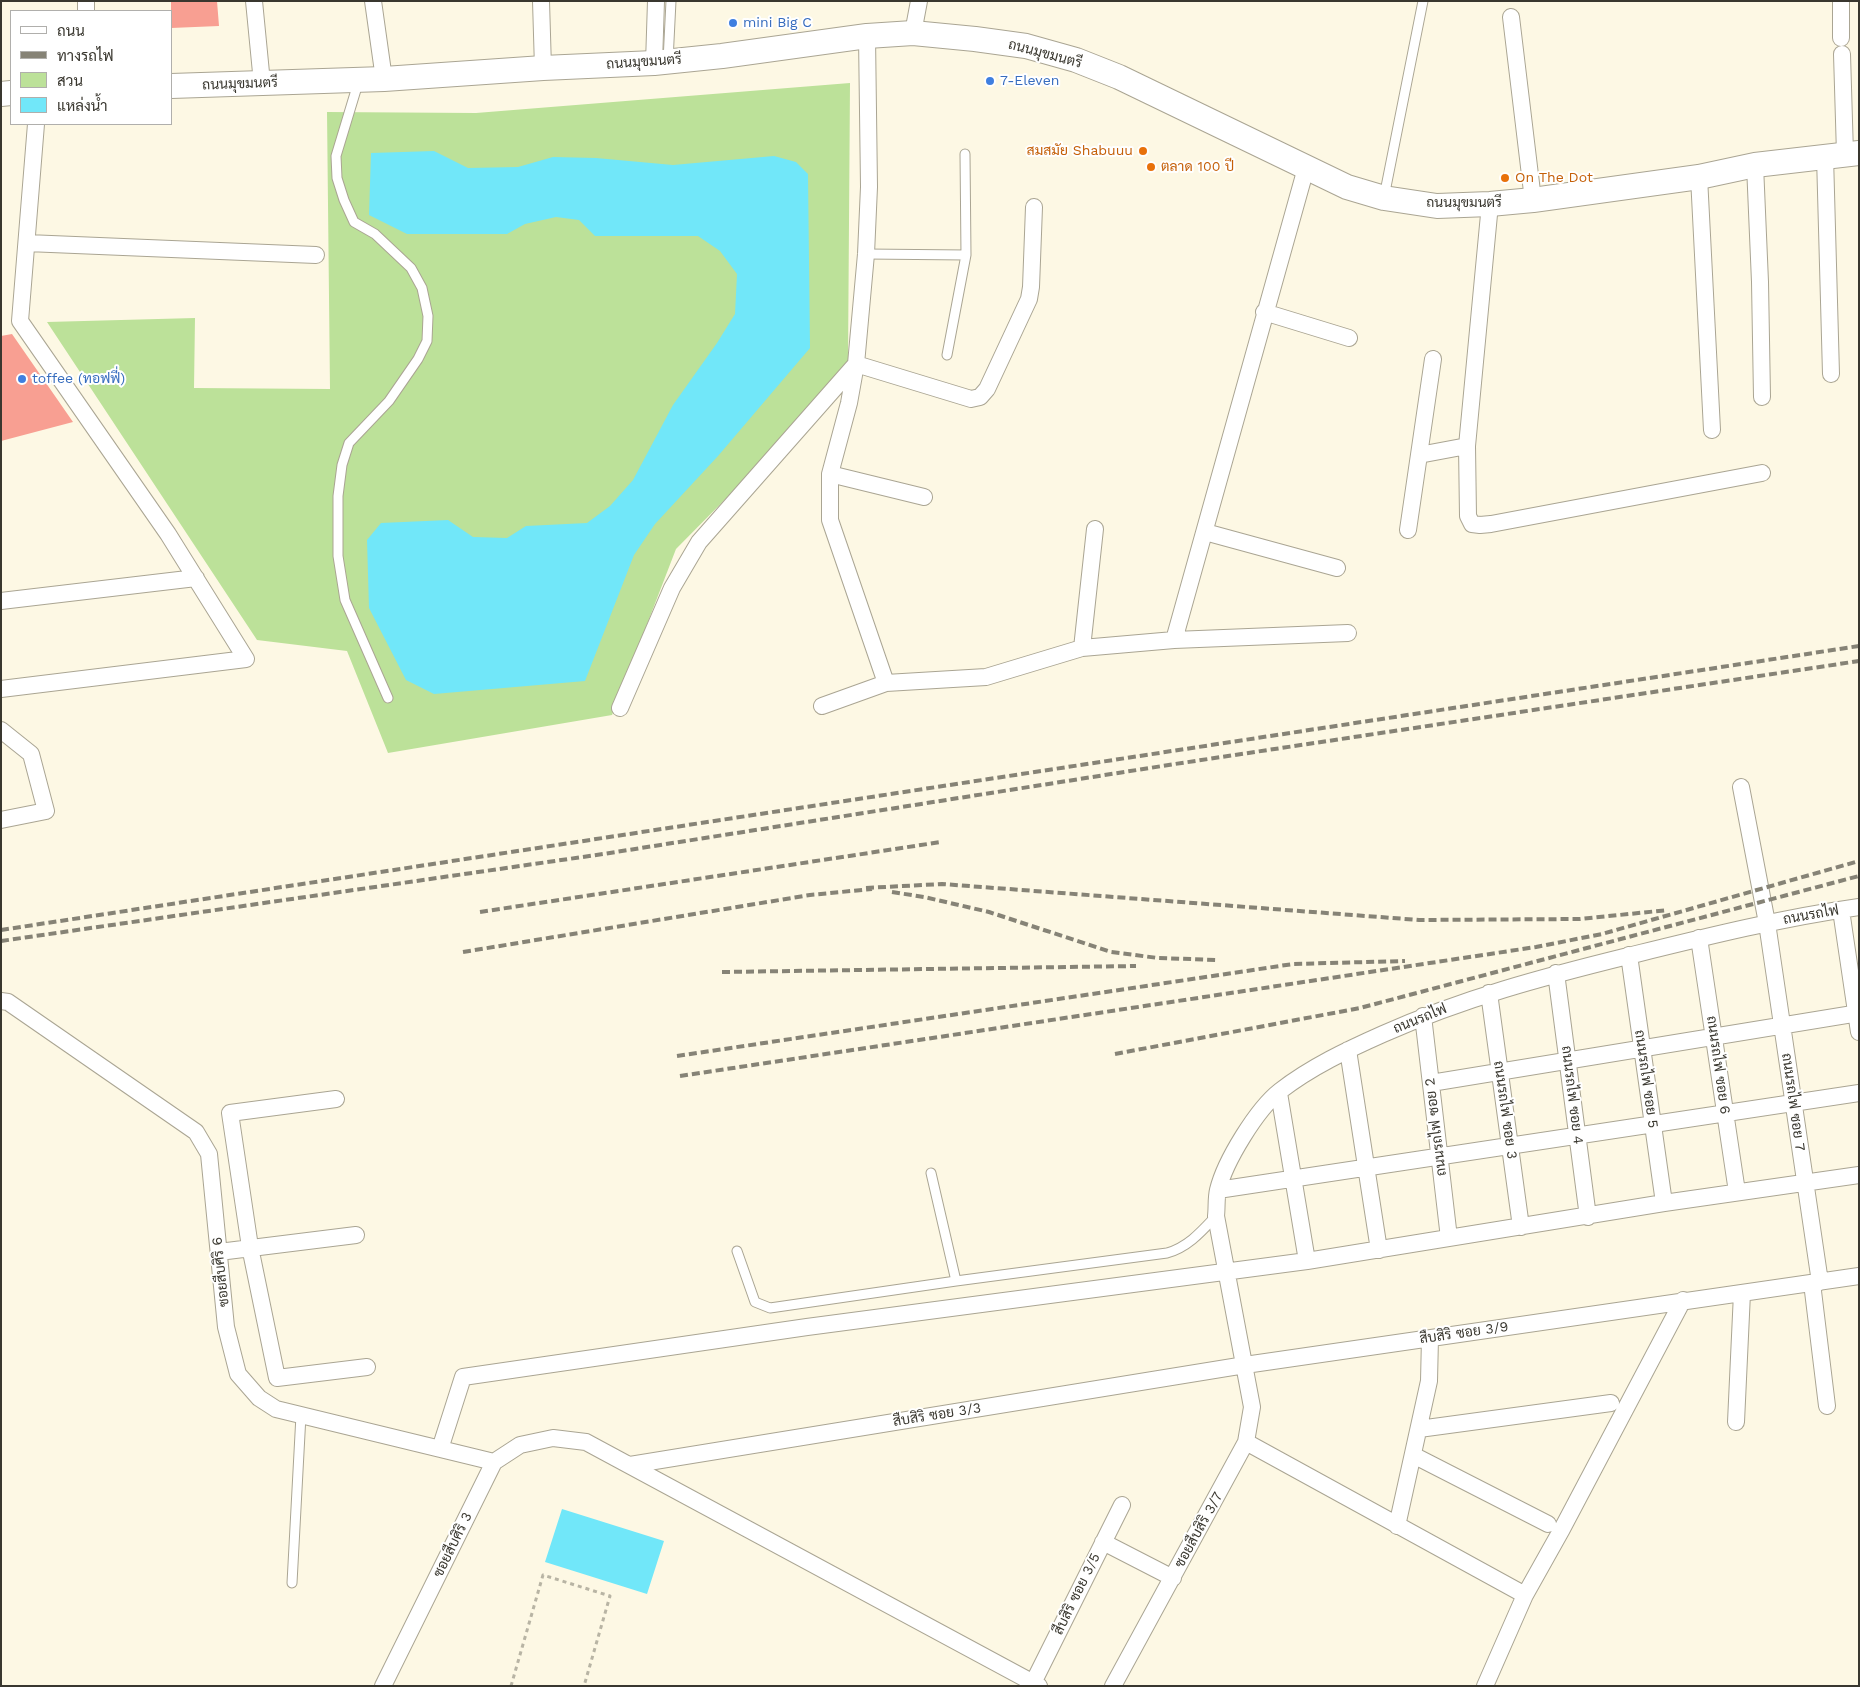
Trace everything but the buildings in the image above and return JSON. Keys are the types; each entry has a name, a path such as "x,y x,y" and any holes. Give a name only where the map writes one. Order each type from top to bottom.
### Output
{"main road":[{"name":"ถนนมุขมนตรี","path":"172,86 384,79 661,62 722,56 867,36 914,34 976,39 1026,46 1076,60 1119,77 1346,187 1384,198 1437,206 1533,200 1699,177 1755,165 1843,154"}],"street":[{"path":"254,1 262,83"},
{"path":"373,1 384,79"},
{"path":"542,1 543,68"},
{"path":"656,1 661,62"},
{"path":"914,34 919,1"},
{"path":"1831,374 1843,154 1841,1"},
{"path":"1511,17 1533,200"},
{"path":"867,36 869,187 866,254 856,364 850,403 830,474 830,520 886,683"},
{"path":"1,688 246,659 168,534 20,321 36,125"},
{"path":"1755,165 1762,397"},
{"path":"1174,640 1247,384 1264,312 1306,168"},
{"path":"1699,177 1712,430"},
{"path":"1490,204 1466,446 1468,516 1472,524 1480,526 1762,473"},
{"path":"856,364 971,399 980,397 987,388 1029,299 1034,208"},
{"path":"27,243 316,255"},
{"path":"1264,312 1349,338"},
{"path":"1408,530 1433,359"},
{"path":"620,708 672,588 699,542 856,364"},
{"path":"1419,455 1466,446"},
{"path":"830,474 924,497"},
{"path":"1082,648 1096,529"},
{"path":"1205,532 1336,568"},
{"path":"1,601 196,578"},
{"path":"822,706 886,683 986,677 1082,648 1174,640 1348,633"},
{"path":"1,730 31,754 46,810 1,820"},
{"name":"ถนนรถไฟ ซอย 7","path":"1741,787 1767,923 1793,1102 1816,1283 1827,1406"},
{"name":"ถนนรถไฟ","path":"1245,1365 1216,1216 1218,1190 1233,1152 1254,1120 1278,1092 1311,1070 1348,1050 1423,1016 1489,993 1556,973 1699,938 1767,923 1859,907"},
{"path":"1841,910 1859,1032"},
{"name":"ถนนรถไฟ ซอย 6","path":"1699,938 1738,1192"},
{"name":"ถนนรถไฟ ซอย 5","path":"1629,955 1664,1204"},
{"name":"ถนนรถไฟ ซอย 4","path":"1556,973 1588,1216"},
{"name":"ถนนรถไฟ ซอย 3","path":"1489,993 1521,1227"},
{"name":"ซอยสืบศิริ 6","path":"1,1000 8,1002 196,1132 209,1154 226,1327 238,1374 259,1398 276,1409 494,1462"},
{"path":"1431,1083 1857,1013"},
{"name":"ถนนรถไฟ ซอย 2","path":"1423,1016 1449,1238"},
{"path":"1348,1050 1379,1250"},
{"path":"1278,1092 1307,1261"},
{"path":"1218,1190 1793,1102 1859,1094"},
{"path":"336,1099 230,1114 250,1248 277,1378 367,1367"},
{"path":"440,1449 463,1377 807,1327 1307,1261 1738,1192 1859,1175"},
{"path":"219,1252 356,1234"},
{"name":"สืบสิริ ซอย 3/9","path":"1245,1365 1859,1276"},
{"path":"1736,1422 1742,1293"},
{"path":"1485,1686 1525,1595 1567,1521 1683,1300"},
{"path":"1397,1526 1429,1380 1430,1338"},
{"name":"ซอยสืบสิริ 3/7","path":"1114,1686 1246,1442 1252,1406 1245,1365"},
{"name":"สืบสิริ ซอย 3/3","path":"630,1465 1245,1365"},
{"path":"1419,1429 1611,1403"},
{"path":"494,1462 520,1445 553,1438 586,1442 1036,1684"},
{"path":"1246,1442 1525,1595"},
{"path":"1414,1455 1548,1524"},
{"name":"ซอยสืบศิริ 3","path":"383,1686 494,1462"},
{"name":"สืบสิริ ซอย 3/5","path":"1036,1684 1122,1505"},
{"path":"1103,1542 1172,1578"}],"lane":[{"path":"661,62 671,1"},
{"path":"1384,198 1423,1"},
{"path":"359,80 336,156 337,178 354,222 375,234 411,268 422,288 428,316 428,340 418,359 389,400 349,443 342,466 338,496 338,556 345,600 388,698"},
{"path":"947,354 966,255 965,154"},
{"path":"866,254 966,255"},
{"path":"930,1173 956,1281"},
{"path":"737,1251 755,1302 770,1308 1167,1253 1188,1244 1216,1216"},
{"path":"292,1582 301,1415"}],"path":[{"path":"511,1686 543,1575 610,1596 584,1686"}],"green space":[{"path":"850,83 848,361 762,462 676,549 612,715 388,753 347,651 257,640 47,322 195,318 194,388 330,389 327,112 476,113"}],"water":[{"path":"434,151 468,168 518,167 553,157 596,158 673,165 774,156 796,162 808,174 810,348 718,456 655,524 634,555 585,681 434,694 406,680 369,608 367,540 381,523 448,520 473,537 507,538 526,526 587,523 610,506 633,480 673,405 735,314 737,274 720,251 698,236 595,236 579,220 556,217 525,224 507,234 407,234 369,215 371,153"},
{"path":"562,1509 664,1541 647,1594 545,1562"}],"railway":[{"path":"1,930 1859,646"},
{"path":"1,941 603,854 1175,764 1859,661"},
{"path":"480,912 941,842"},
{"path":"680,1076 1536,947 1602,934 1859,861"},
{"path":"1115,1054 1360,1008 1859,876"},
{"path":"866,888 942,884 1419,920 1580,919 1668,910"},
{"path":"463,952 810,895 872,889"},
{"path":"892,892 924,897 989,912 1111,952 1158,958 1218,960"},
{"path":"677,1056 1293,964 1405,961"},
{"path":"722,972 1136,966"}],"place":[{"name":"mini Big C","path":"733,23"},
{"name":"7-Eleven","path":"990,81"},
{"name":"สมสมัย Shabuuu","path":"1143,151"},
{"name":"ตลาด 100 ปี","path":"1151,167"},
{"name":"On The Dot","path":"1505,178"},
{"name":"toffee (ทอฟฟี่)","path":"22,379"}]}
